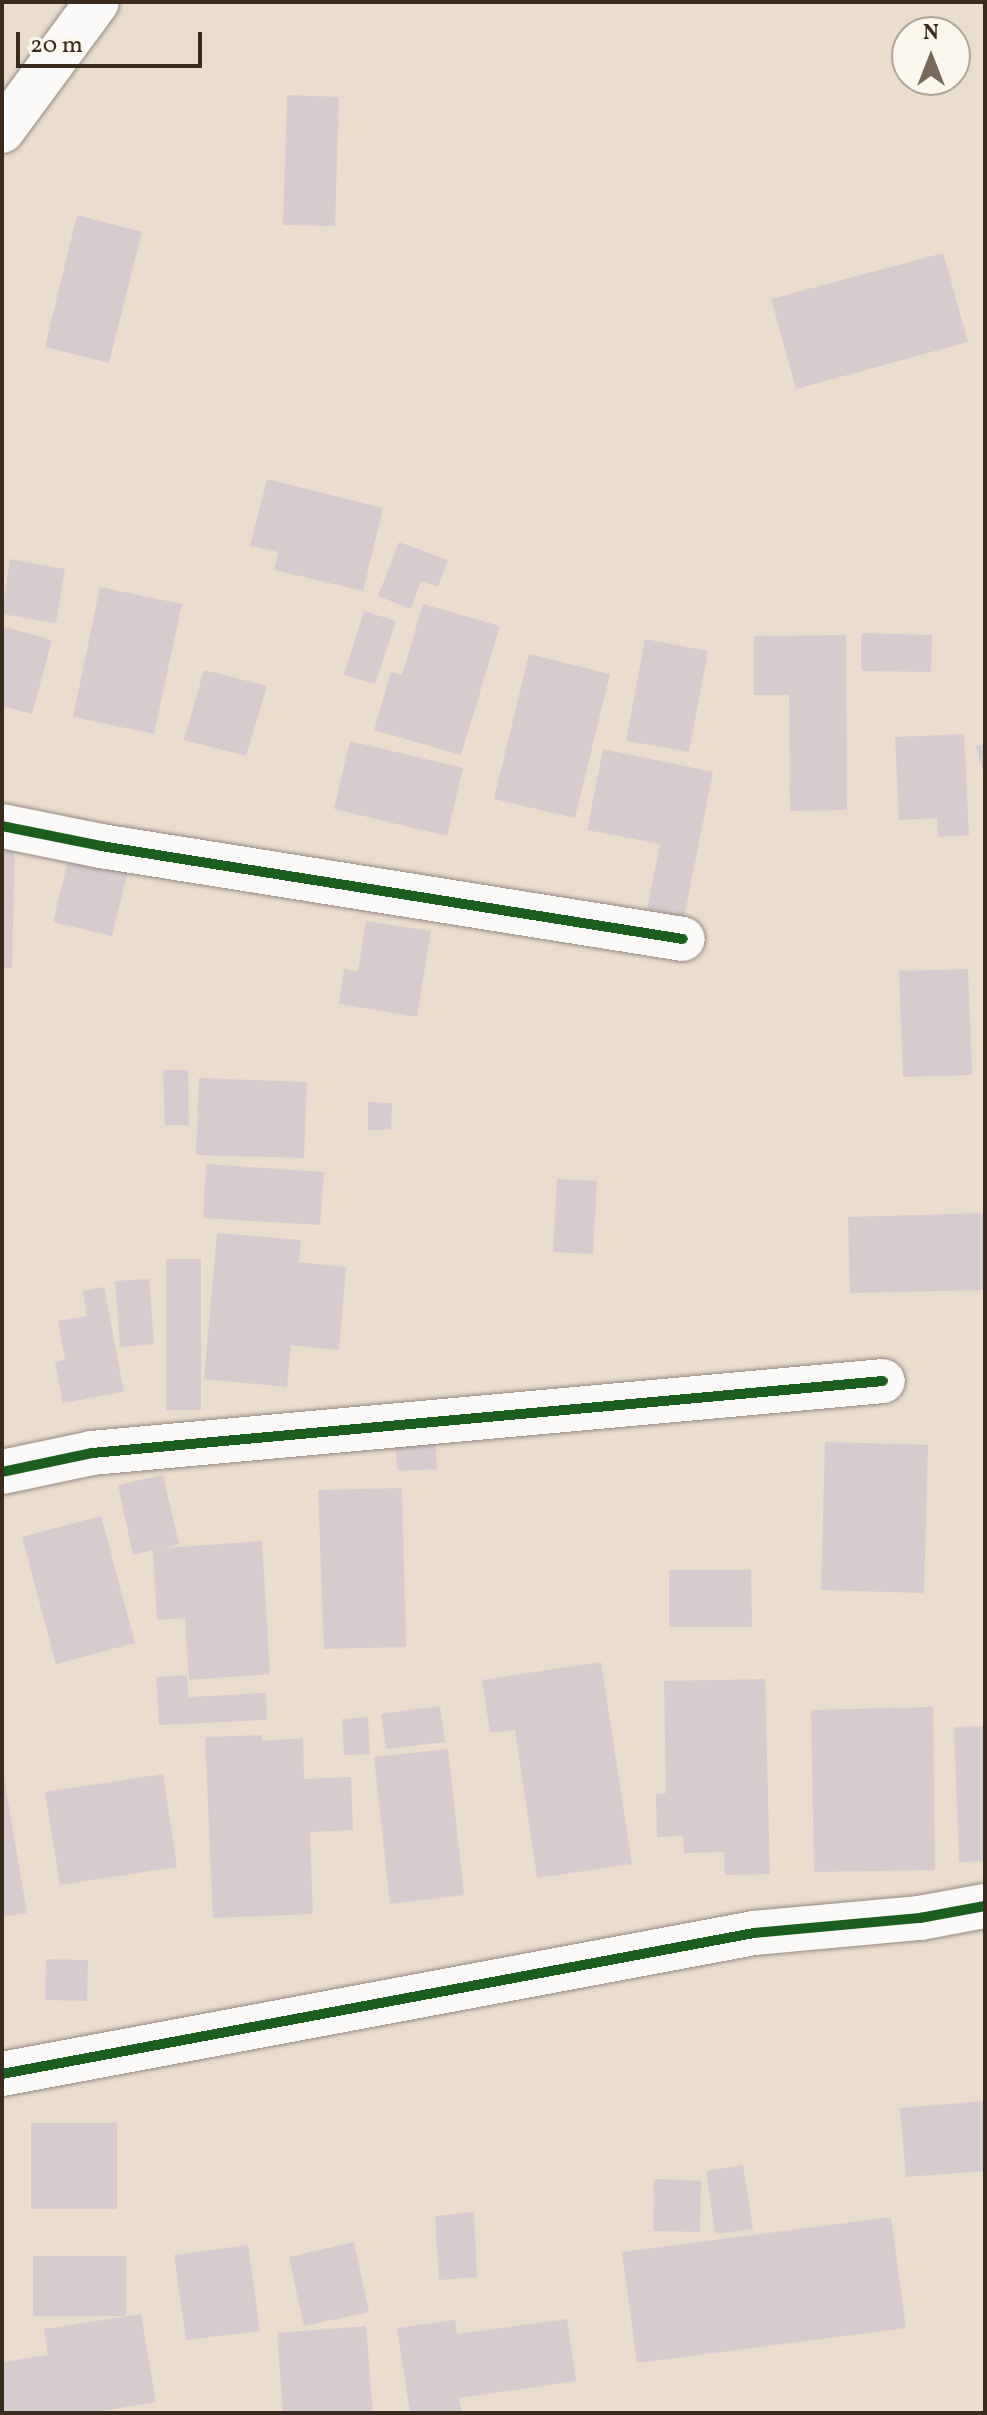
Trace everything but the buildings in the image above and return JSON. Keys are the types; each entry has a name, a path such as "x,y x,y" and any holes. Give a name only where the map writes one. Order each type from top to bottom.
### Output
{"street":[{"path":"2,131 97,2"},
{"path":"2,826 101,846 683,939"},
{"path":"2,1472 92,1453 883,1381"},
{"path":"2,2074 754,1933 920,1918 985,1906"}],"cycle path":[{"path":"2,826 101,846 683,939"},
{"path":"2,1472 92,1453 883,1381"},
{"path":"2,2074 754,1933 920,1918 985,1906"}]}
